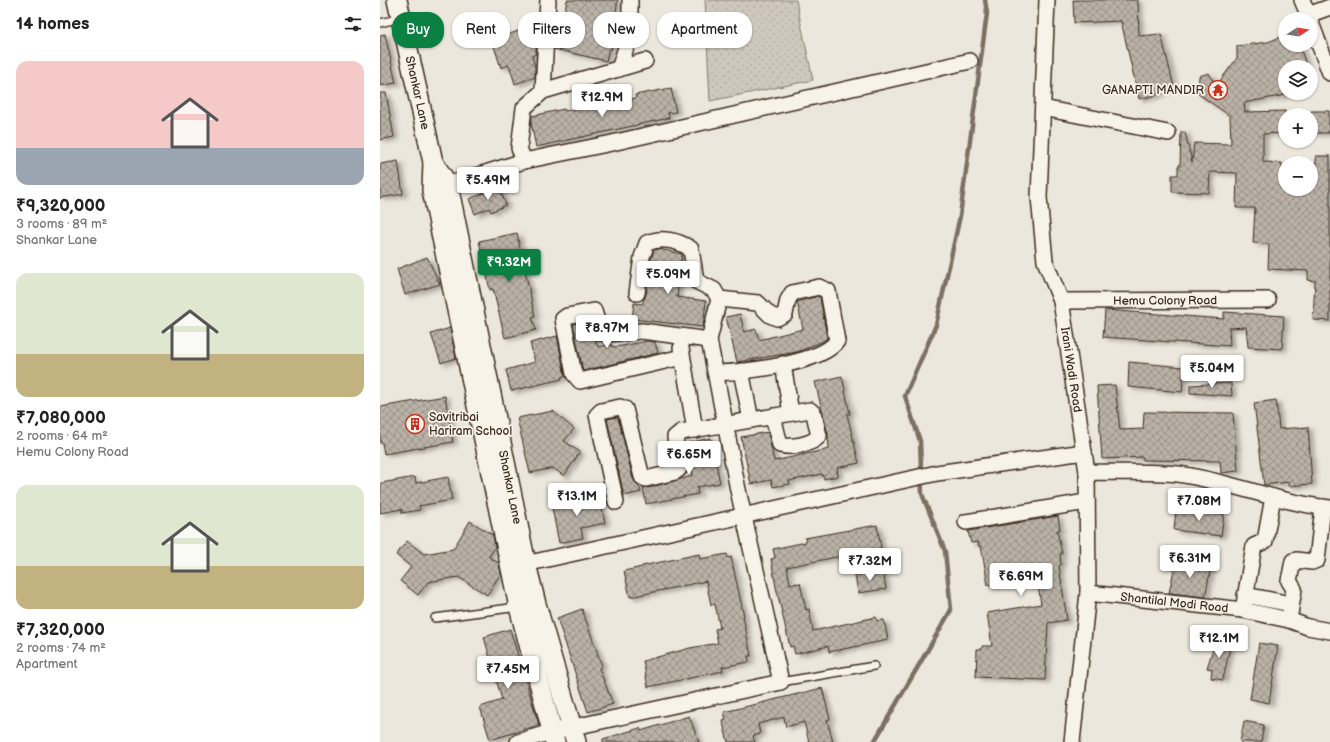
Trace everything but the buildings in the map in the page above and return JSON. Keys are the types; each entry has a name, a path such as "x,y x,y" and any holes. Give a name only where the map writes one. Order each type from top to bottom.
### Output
{"street":[{"path":"543,91 548,0"},
{"path":"619,69 630,35 630,0"},
{"name":"Irani Wadi Road","path":"1047,0 1040,204 1045,261 1061,301 1087,472 1086,502 1088,593 1072,742"},
{"path":"1302,0 1307,12"},
{"path":"1318,14 1330,7"},
{"name":"Shankar Lane","path":"399,9 440,187 519,566 573,735"},
{"path":"1318,41 1330,73"},
{"path":"524,161 519,148 524,108 543,91 646,61"},
{"path":"440,187 524,161 620,141 970,61"},
{"path":"1043,108 1168,133"},
{"path":"518,742 573,735 781,682 744,516 710,340 719,299 714,290 696,281 691,249 684,244 657,238 647,243 642,257 637,293"},
{"path":"716,373 741,371 807,359 832,348 837,341 828,291 819,287 792,293 788,300 785,314 777,318 770,316 758,303 719,299"},
{"name":"Hemu Colony Road","path":"1061,301 1268,300"},
{"path":"682,357 580,381 574,374 563,319 567,316 594,311 601,333 606,334 642,331 710,340"},
{"path":"679,336 695,430"},
{"path":"783,364 791,413"},
{"path":"741,371 751,420"},
{"path":"616,502 597,415 601,411 620,407 625,409 642,477 646,479 675,472 679,469 674,437 681,432 695,430 726,424 751,420 773,416 810,410 814,414 819,436 814,441 787,447 780,444 773,416"},
{"path":"519,566 937,473 1084,452"},
{"path":"1087,472 1178,474 1227,484 1273,497 1327,507 1316,560 1312,562 1293,561 1289,581 1294,589 1289,620"},
{"path":"1242,610 1254,546 1265,542 1273,497"},
{"path":"966,522 1086,502"},
{"name":"Shankar Lane","path":"519,566 519,607 553,737"},
{"name":"Shantilal Modi Road","path":"1088,593 1242,610 1289,620 1308,627 1330,631"},
{"path":"1245,594 1291,604"}],"lane":[{"path":"380,23 399,9"},
{"path":"435,618 519,607"},
{"path":"781,682 874,666"}],"shaded area":[{"path":"705,0 796,0 813,80 710,101 707,48 752,48 752,12 706,12"}],"waterway":[{"path":"874,742 951,610 945,551 922,494 920,441 905,396 936,325 960,216 987,13 985,0"}],"place":[{"name":"GANAPTI MANDIR","path":"1218,90"},
{"name":"Savitribai Hariram School","path":"415,424"}]}
